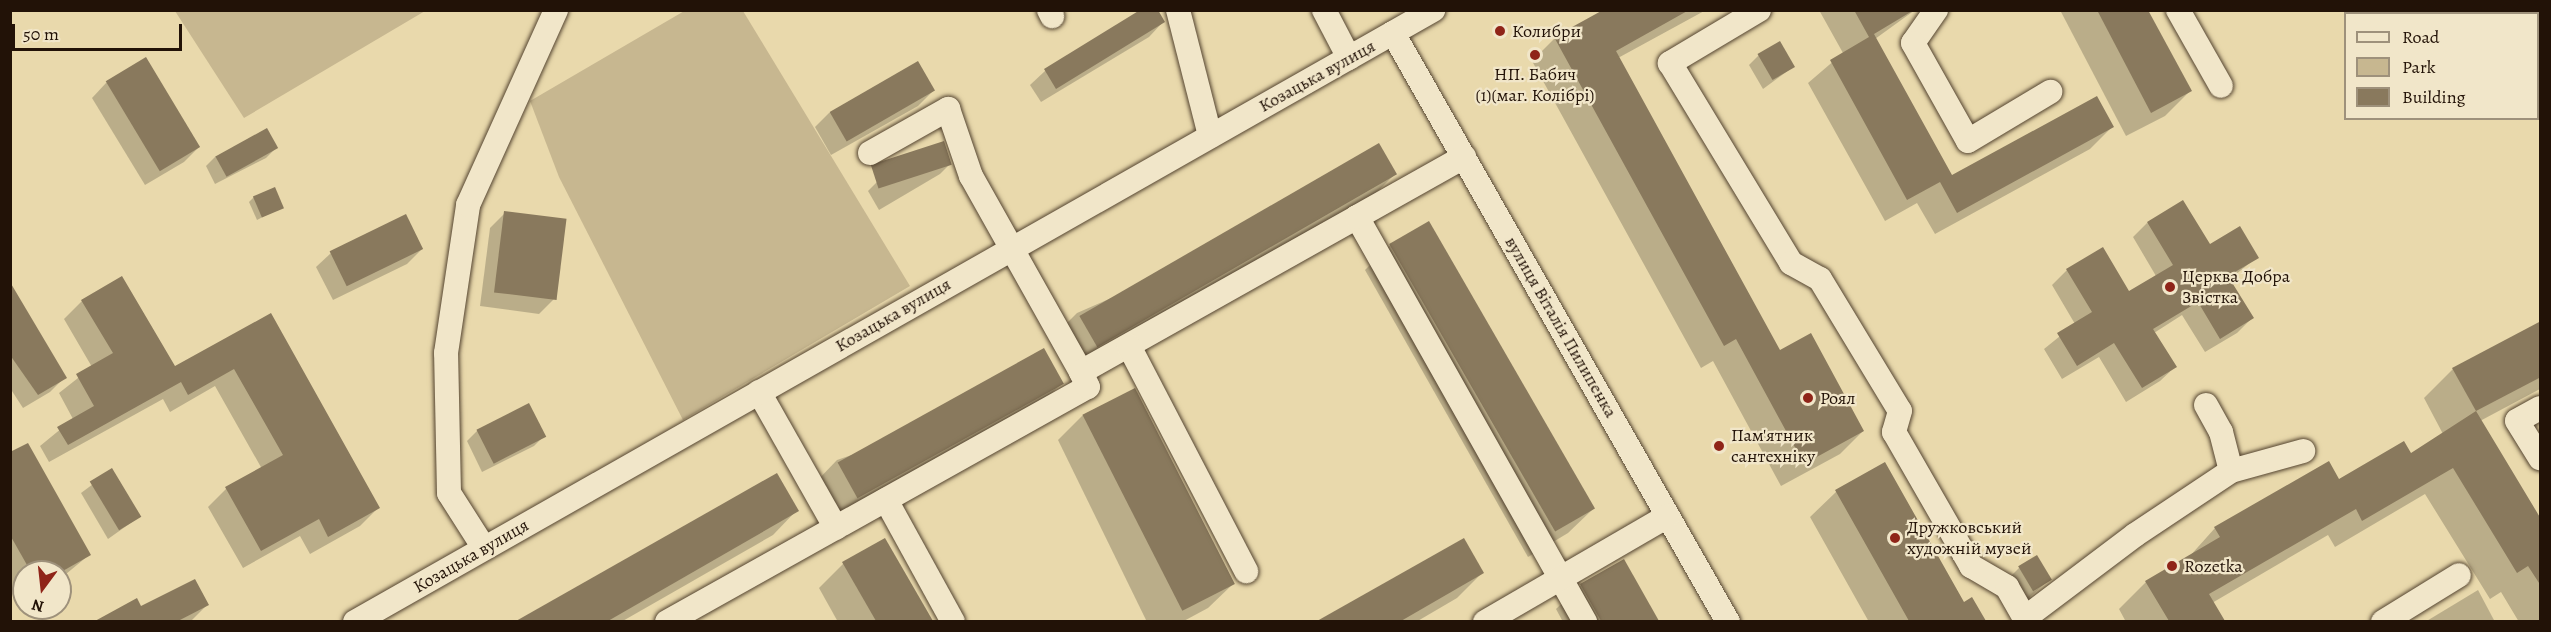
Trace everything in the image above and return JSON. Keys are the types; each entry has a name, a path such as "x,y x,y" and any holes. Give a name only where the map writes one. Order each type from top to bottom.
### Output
{"street":[{"path":"484,548 449,493 446,353 468,205 556,10"},
{"path":"1178,10 1210,136"},
{"path":"1324,10 1349,58"},
{"name":"Козацька вулиця","path":"356,621 1009,248 1433,10"},
{"path":"1759,10 1670,63 1791,263 1820,279 1900,411 1894,432 1971,566 2007,586 2026,620 2135,535 2231,471 2303,451"},
{"path":"1936,10 1913,44 1968,141 2050,92"},
{"path":"2178,10 2221,86"},
{"name":"вулиця Віталія Пилипенка","path":"1394,33 1728,621"},
{"path":"667,621 1088,387 971,176 948,109 870,153"},
{"path":"1081,372 1464,157"},
{"path":"1357,218 1585,621"},
{"path":"1129,346 1246,571"},
{"path":"759,392 836,528"},
{"path":"2206,405 2221,432 2231,471"},
{"path":"2541,408 2517,421 2541,458"},
{"path":"886,500 953,621"},
{"path":"1488,621 1668,516"},
{"path":"2384,621 2459,575"}],"green space":[{"path":"686,10 743,11 910,286 683,420 559,177 530,101"},
{"path":"175,11 425,11 244,118"}],"building":[{"path":"1140,10 1158,10 1165,22 1056,89 1044,69"},
{"path":"1603,10 1689,10 1616,51 1780,350 1811,333 1864,431 1804,464 1736,339 1724,346 1554,37"},
{"path":"1854,10 1914,10 1874,34 1952,175 2097,96 2114,127 1957,213 1940,182 1907,200 1830,60 1869,37"},
{"path":"2097,10 2148,10 2192,91 2151,113"},
{"path":"1780,41 1795,67 1772,80 1757,54"},
{"path":"146,57 200,147 160,171 106,81"},
{"path":"918,61 935,90 847,141 830,112"},
{"path":"267,128 278,148 227,177 215,157"},
{"path":"944,141 952,165 878,189 871,165"},
{"path":"1379,143 1397,174 1097,347 1079,316"},
{"path":"275,187 284,208 262,218 253,196"},
{"path":"2183,200 2210,244 2240,226 2259,258 2228,276 2254,318 2220,339 2198,302 2153,329 2177,367 2142,388 2114,343 2077,366 2057,333 2092,312 2066,269 2103,247 2129,291 2173,265 2147,222"},
{"path":"504,211 567,219 557,300 494,292"},
{"path":"406,214 423,249 347,286 330,251"},
{"path":"1429,221 1595,509 1555,532 1389,244"},
{"path":"122,276 175,366 271,313 380,508 328,537 319,519 261,551 225,487 283,455 234,369 188,395 181,382 68,445 57,427 94,406 76,374 113,353 81,300"},
{"path":"10,282 67,378 38,395 10,355"},
{"path":"2541,321 2541,377 2476,411 2452,368"},
{"path":"1044,348 1064,384 857,498 838,462"},
{"path":"1135,388 1235,584 1182,611 1082,415"},
{"path":"529,403 546,437 494,464 476,430"},
{"path":"2476,411 2541,519 2541,586 2528,566 2517,573 2453,468 2362,521 2356,509 2209,594 2225,621 2169,621 2145,581 2220,537 2214,527 2329,461 2339,479 2404,441 2411,453"},
{"path":"28,443 91,555 72,566 72,560 24,560 10,535 10,452"},
{"name":"Дружковський художній музей","path":"1885,462 1964,602 1972,597 1986,621 1909,621 1835,490"},
{"path":"112,468 141,517 119,530 90,481"},
{"path":"777,473 799,511 608,621 516,621"},
{"path":"885,538 933,621 876,621 842,562"},
{"path":"1464,538 1484,573 1401,621 1317,621"},
{"path":"2037,555 2052,580 2033,591 2018,566"},
{"path":"1624,559 1659,621 1601,621 1580,584"},
{"path":"195,579 209,605 178,621 95,621 137,598 141,606"}],"place":[{"name":"Колибри","path":"1500,31"},
{"name":"НП. Бабич (1)(маг. Колібрі)","path":"1535,55"},
{"name":"Церква Добра Звістка","path":"2170,287"},
{"name":"Роял","path":"1808,398"},
{"name":"Пам'ятник сантехніку","path":"1719,446"},
{"name":"Дружковський художній музей","path":"1895,538"},
{"name":"Rozetka","path":"2172,566"}]}
